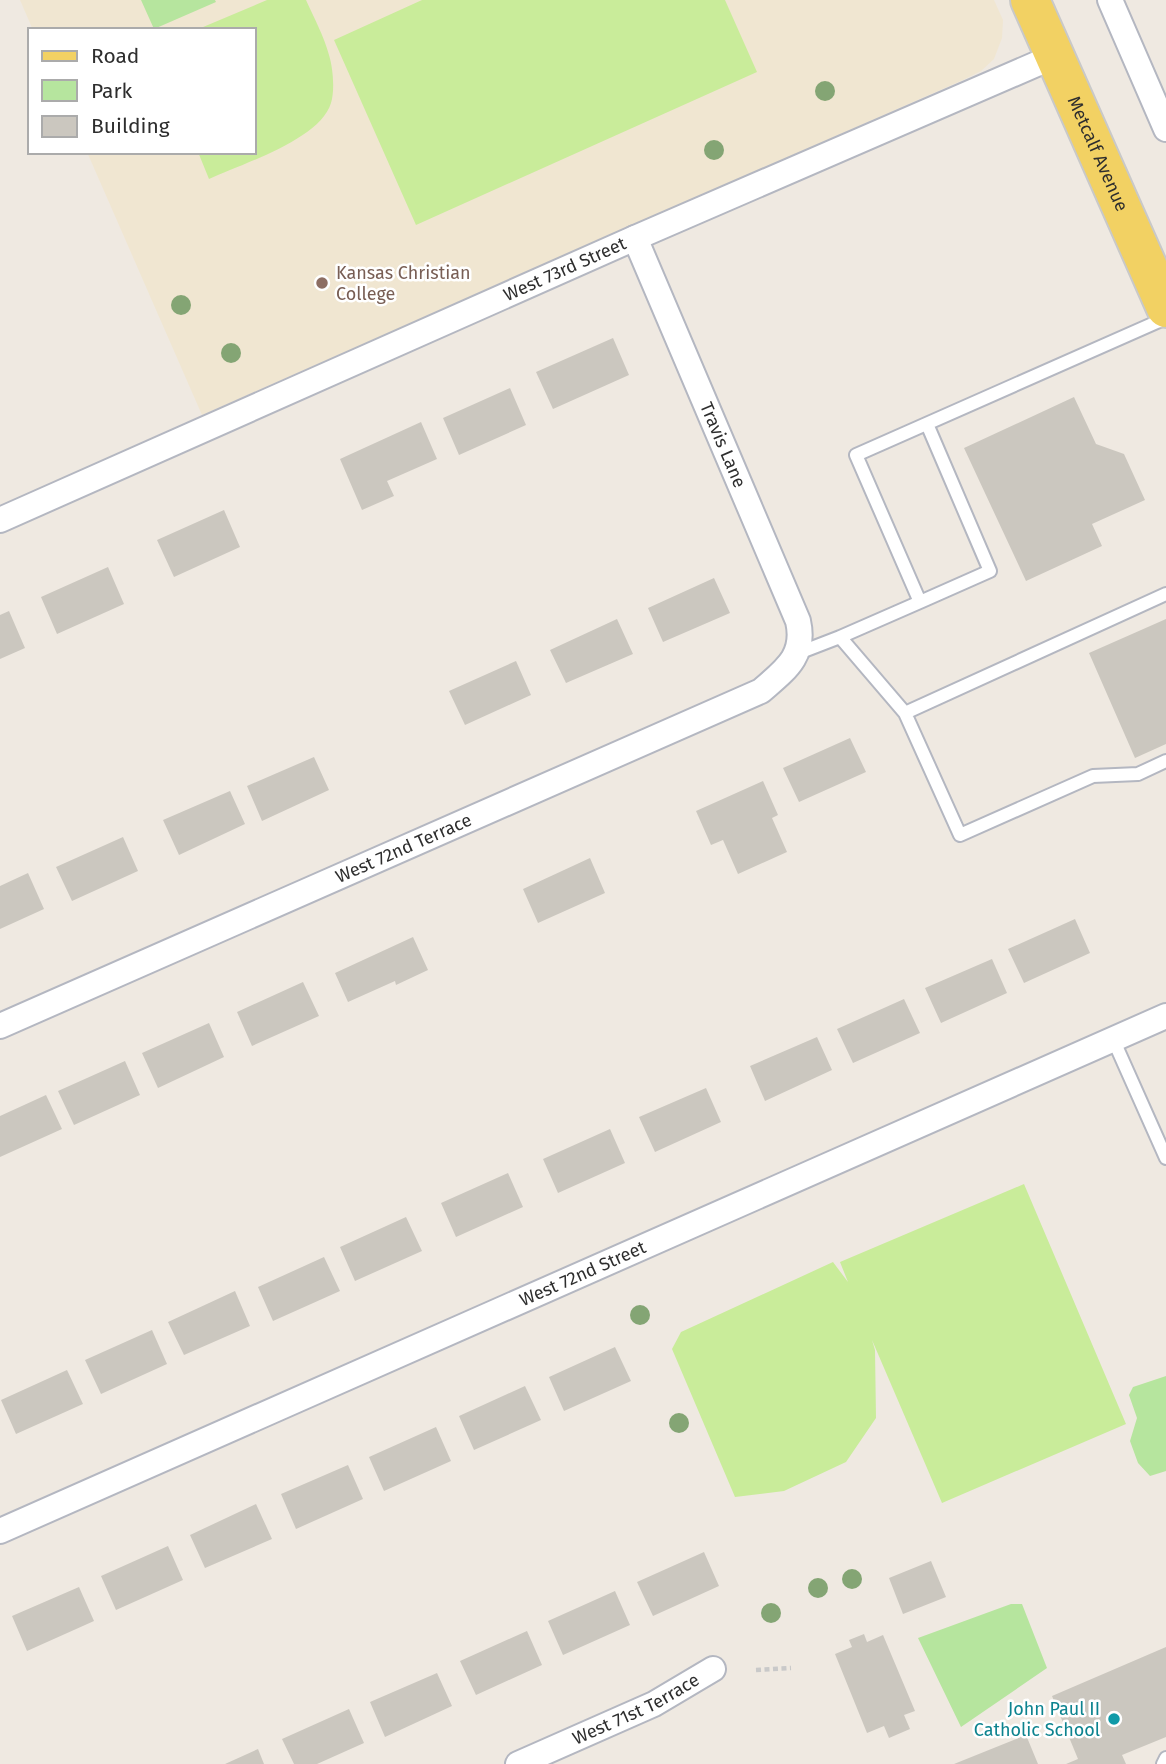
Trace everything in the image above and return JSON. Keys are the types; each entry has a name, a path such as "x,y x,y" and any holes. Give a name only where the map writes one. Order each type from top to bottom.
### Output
{"main road":[{"name":"Metcalf Avenue","path":"1030,0 1166,308"}],"street":[{"path":"1110,0 1166,129"},
{"name":"West 73rd Street","path":"0,520 635,238 1055,56"},
{"name":"Travis Lane","path":"635,238 790,599 801,635 796,654"},
{"name":"West 72nd Terrace","path":"0,1026 761,691 788,668 796,654"},
{"name":"West 72nd Street","path":"0,1531 1166,1016"},
{"name":"West 71st Terrace","path":"518,1764 654,1704 713,1668"}],"lane":[{"path":"919,602 856,455 1166,318"},
{"path":"796,654 840,638 990,571 928,424"},
{"path":"905,713 1166,594"},
{"path":"840,638 905,713 960,835 1093,776 1138,774 1166,761"},
{"path":"1113,1039 1166,1158"},
{"path":"1163,1764 1166,1758"}],"path":[{"path":"756,1670 791,1668"}],"shaded area":[{"name":"Kansas Christian College","path":"20,0 994,0 1003,20 1002,38 994,59 981,71 963,80 202,415 88,154 256,154 256,28 32,28"}],"green space":[{"path":"141,0 216,2 156,28 154,28"},
{"path":"267,0 306,0 322,34 332,72 332,98 324,116 312,128 278,149 209,179 199,154 256,154 256,28 201,28"},
{"path":"422,0 725,0 757,72 416,225 334,40"},
{"path":"1024,1184 1126,1424 942,1503 872,1340 875,1350 876,1418 846,1462 784,1491 735,1497 672,1349 681,1332 833,1262 848,1282 840,1262"},
{"path":"1166,1376 1166,1471 1150,1476 1138,1463 1130,1441 1137,1418 1129,1395 1133,1387"},
{"path":"1011,1604 1022,1604 1047,1668 961,1727 918,1638"}],"building":[{"path":"613,338 629,375 553,409 536,372"},
{"path":"510,388 526,425 459,455 443,418"},
{"path":"1074,397 1096,444 1124,454 1145,500 1092,524 1102,546 1026,581 964,448"},
{"path":"421,422 437,459 387,481 394,496 362,510 340,459"},
{"path":"224,510 240,547 174,577 157,540"},
{"path":"108,567 124,604 57,634 41,597"},
{"path":"714,578 730,613 663,642 648,608"},
{"path":"9,611 25,648 0,659 0,615"},
{"path":"617,619 633,654 566,683 550,650"},
{"path":"1166,619 1166,744 1135,758 1089,653"},
{"path":"516,661 531,695 465,725 449,691"},
{"path":"850,738 866,772 799,802 783,768"},
{"path":"314,757 329,790 262,821 247,786"},
{"path":"763,781 778,815 772,818 787,852 738,874 723,840 711,845 696,811"},
{"path":"230,791 245,824 179,855 163,820"},
{"path":"123,837 138,871 72,901 56,867"},
{"path":"590,858 605,893 538,923 523,889"},
{"path":"28,873 44,909 0,929 0,886"},
{"path":"1075,919 1090,953 1024,983 1008,949"},
{"path":"413,937 428,970 348,1002 335,973"},
{"path":"992,959 1007,993 941,1023 925,988"},
{"path":"303,982 319,1016 252,1046 237,1012"},
{"path":"904,999 920,1033 853,1063 837,1029"},
{"path":"209,1023 224,1057 158,1088 142,1053"},
{"path":"817,1037 832,1070 765,1101 750,1066"},
{"path":"125,1061 140,1095 74,1125 58,1091"},
{"path":"706,1088 721,1122 655,1152 639,1117"},
{"path":"46,1095 62,1129 0,1157 0,1116"},
{"path":"610,1129 625,1163 558,1193 543,1159"},
{"path":"508,1173 523,1207 456,1237 441,1203"},
{"path":"406,1217 422,1251 355,1281 340,1247"},
{"path":"324,1257 340,1291 273,1321 258,1287"},
{"path":"235,1291 250,1326 184,1355 168,1322"},
{"path":"152,1330 167,1364 101,1394 85,1360"},
{"path":"615,1347 631,1381 564,1411 549,1377"},
{"path":"67,1370 83,1404 16,1434 1,1400"},
{"path":"525,1386 541,1420 474,1450 459,1416"},
{"path":"436,1427 451,1461 384,1491 369,1457"},
{"path":"348,1465 363,1499 296,1529 281,1494"},
{"path":"256,1504 272,1539 205,1568 190,1535"},
{"path":"168,1546 183,1580 116,1610 101,1576"},
{"path":"704,1552 719,1586 653,1616 637,1582"},
{"path":"931,1561 946,1597 903,1614 889,1578"},
{"path":"79,1587 94,1621 27,1651 12,1616"},
{"path":"615,1591 630,1625 563,1655 548,1621"},
{"path":"527,1631 542,1665 476,1695 460,1661"},
{"path":"864,1634 867,1642 883,1635 915,1711 904,1715 910,1729 889,1738 884,1726 867,1733 835,1654 852,1647 849,1640"},
{"name":"John Paul II Catholic School","path":"1166,1647 1166,1737 1122,1755 1126,1764 1066,1764 1078,1759 1052,1696"},
{"path":"437,1673 452,1706 385,1737 370,1702"},
{"path":"349,1709 364,1743 317,1764 294,1764 282,1739"},
{"name":"John Paul II Catholic School","path":"1026,1735 1038,1764 954,1764"},
{"path":"258,1749 264,1764 225,1764"}],"place":[{"name":"Kansas Christian College","path":"322,283"},
{"name":"John Paul II Catholic School","path":"1114,1719"}]}
